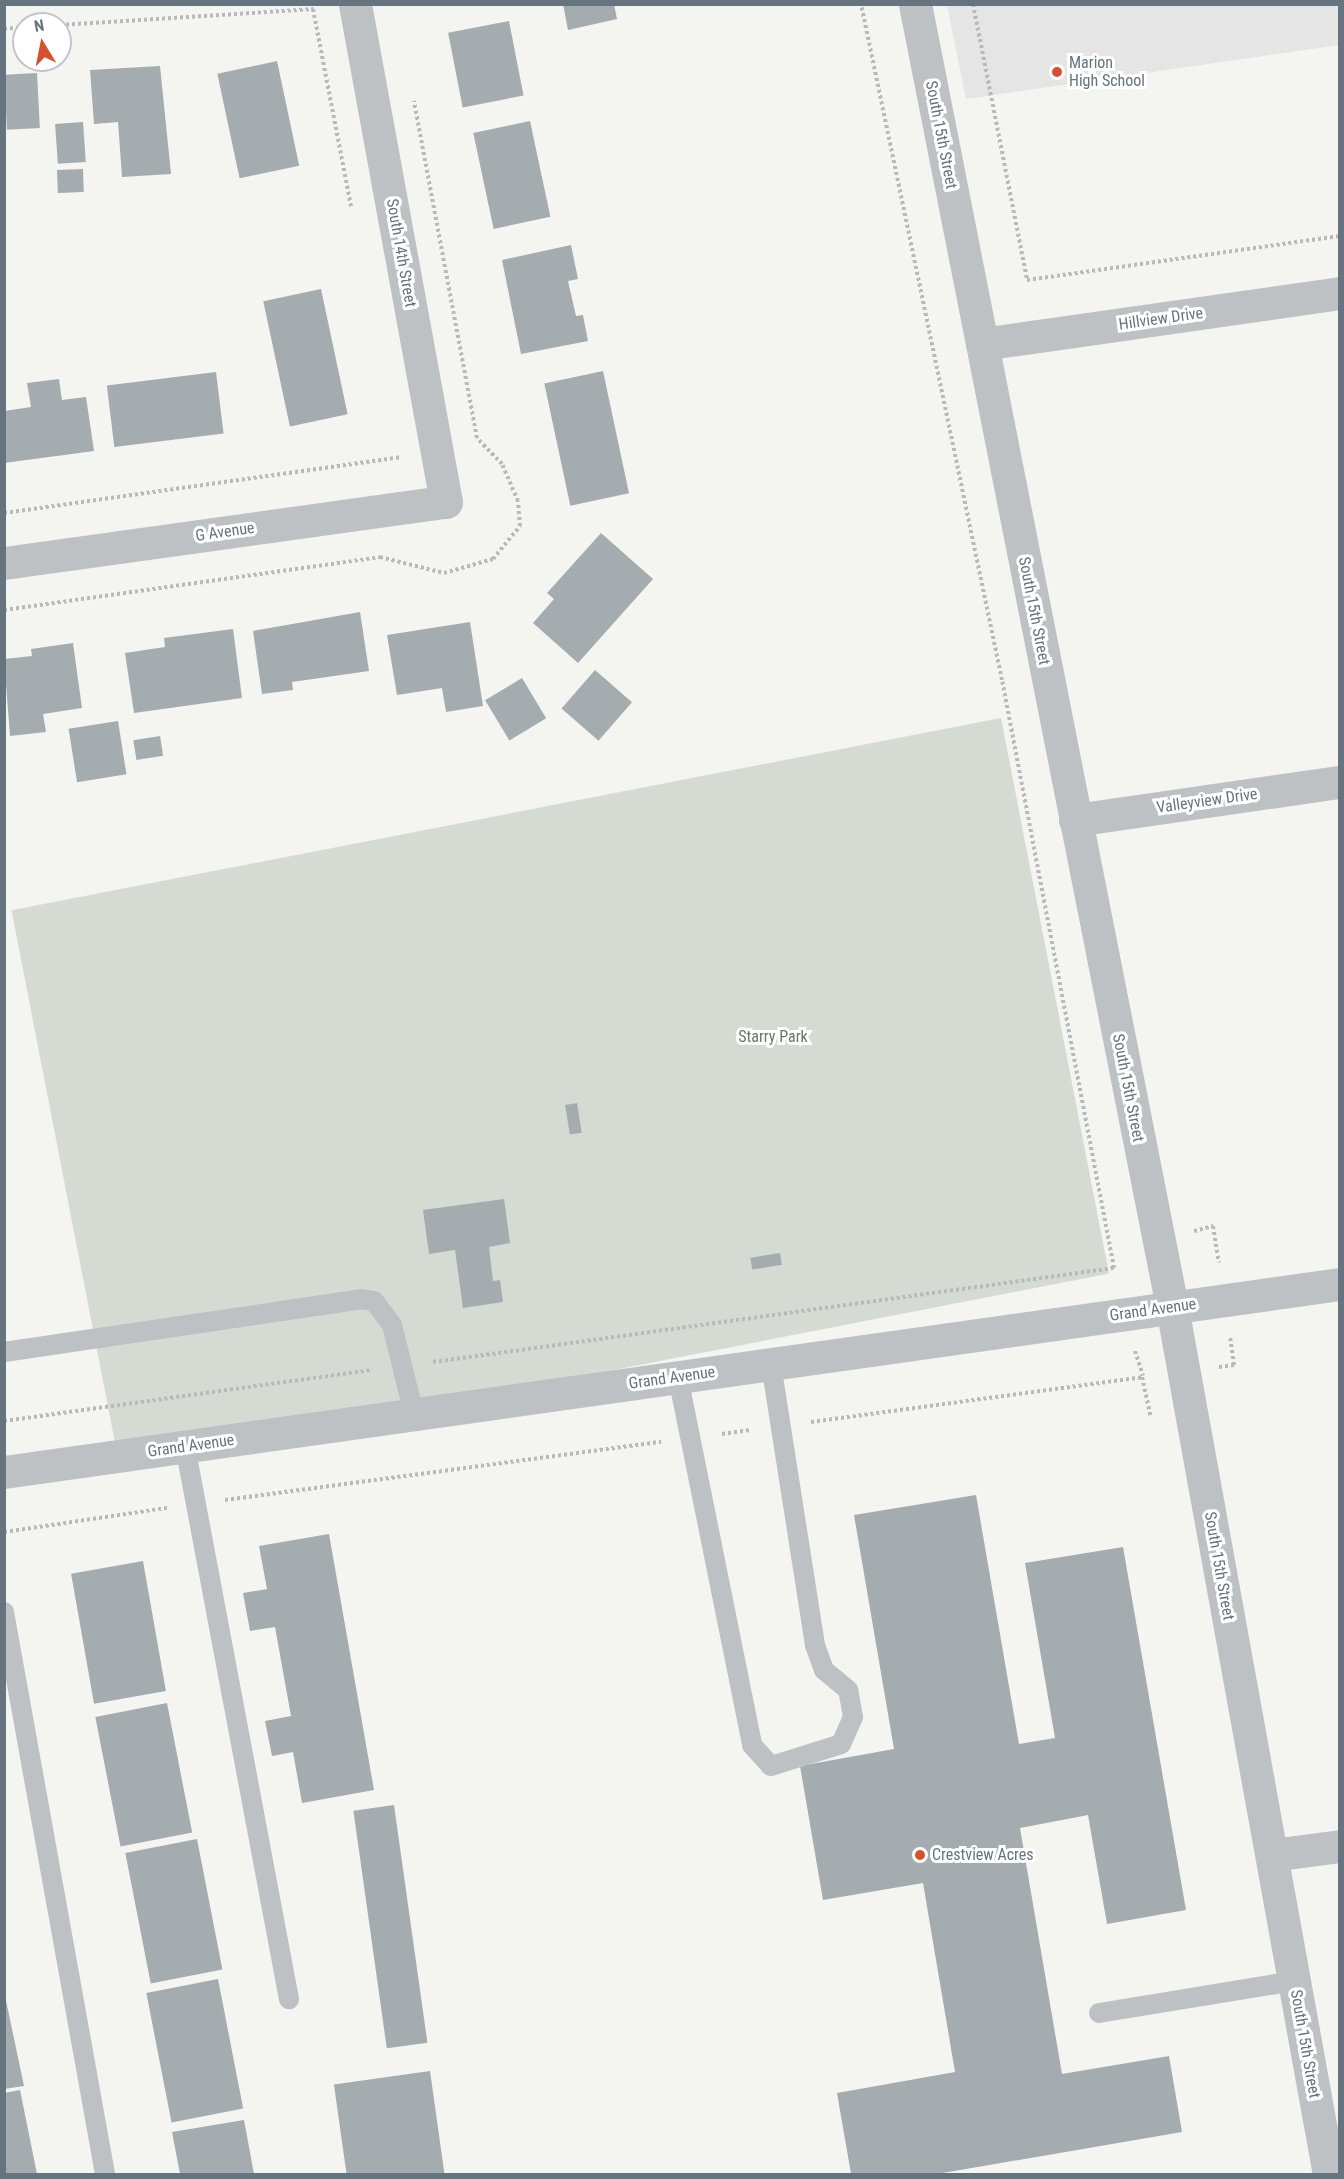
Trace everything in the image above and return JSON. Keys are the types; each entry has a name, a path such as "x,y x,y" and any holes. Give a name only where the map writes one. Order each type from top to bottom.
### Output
{"street":[{"name":"South 14th Street","path":"355,4 446,502"},
{"name":"South 15th Street","path":"915,4 1172,1308 1329,2175"},
{"name":"Hillview Drive","path":"982,344 1340,293"},
{"name":"G Avenue","path":"4,563 446,502"},
{"name":"Valleyview Drive","path":"1075,820 1340,782"},
{"name":"Grand Avenue","path":"4,1472 1340,1284"},
{"path":"1272,1855 1340,1846"}],"lane":[{"path":"4,1352 361,1299 374,1301 386,1312 414,1414"},
{"path":"678,1377 752,1745 771,1766 841,1744 853,1717 848,1690 824,1670 814,1645 771,1364"},
{"path":"185,1446 289,1999"},
{"path":"4,1612 105,2175"},
{"path":"1099,2013 1294,1981"}],"path":[{"path":"4,1421 1114,1268 998,656 861,4"},
{"path":"973,4 1027,280 1340,236"},
{"path":"72,24 313,9 353,217"},
{"path":"4,610 380,557 444,573 493,559 520,526 518,501 502,464 477,438 412,91"},
{"path":"4,513 402,457 399,445"},
{"path":"1190,1231 1213,1226 1220,1263"},
{"path":"1210,1368 1234,1365 1228,1328"},
{"path":"4,1532 196,1504 1142,1377 1154,1427"}],"shaded area":[{"name":"Marion High School","path":"947,5 1339,5 1339,45 966,99"}],"green space":[{"name":"Starry Park","path":"1001,718 1109,1274 120,1466 12,910"}],"building":[{"path":"563,4 614,4 617,19 568,30"},
{"path":"509,21 524,96 463,107 448,33"},
{"path":"277,61 299,166 240,178 217,74"},
{"path":"160,66 171,174 122,177 118,122 94,124 90,70"},
{"path":"37,73 40,128 7,130 4,75"},
{"path":"530,121 550,217 494,229 473,133"},
{"path":"83,122 86,162 58,164 55,124"},
{"path":"83,169 84,192 58,193 57,170"},
{"path":"571,245 578,279 568,281 576,316 583,315 588,341 521,354 502,260"},
{"path":"321,289 348,414 290,426 263,301"},
{"path":"603,371 629,493 570,506 544,383"},
{"path":"216,372 224,434 114,447 107,385"},
{"path":"59,379 62,400 86,397 94,451 4,463 4,411 31,407 27,383"},
{"path":"601,533 653,579 578,663 533,623 554,599 547,593"},
{"path":"360,612 369,671 292,682 293,690 262,694 253,631"},
{"path":"470,622 483,706 446,712 442,688 397,695 387,635"},
{"path":"233,629 242,698 134,713 125,653 165,647 164,638"},
{"path":"73,643 82,708 43,714 46,732 10,736 4,659 32,656 31,649"},
{"path":"595,670 632,702 599,741 562,708"},
{"path":"522,678 546,718 509,740 485,700"},
{"path":"118,721 126,774 77,782 69,729"},
{"path":"160,736 163,756 136,760 133,740"},
{"path":"577,1103 582,1133 570,1135 565,1105"},
{"path":"504,1199 510,1243 489,1247 493,1281 500,1280 503,1302 463,1308 455,1250 429,1254 423,1210"},
{"path":"780,1253 782,1265 752,1270 750,1258"},
{"name":"Crestview Acres","path":"976,1495 1019,1744 1055,1738 1025,1563 1123,1547 1186,1910 1107,1924 1088,1815 1020,1828 1062,2074 1169,2056 1182,2132 937,2174 851,2174 837,2093 955,2072 923,1883 823,1900 800,1766 894,1749 854,1515"},
{"path":"329,1534 374,1790 302,1803 293,1752 272,1756 265,1721 291,1716 275,1627 250,1631 243,1593 267,1589 259,1546"},
{"path":"143,1561 166,1691 94,1704 71,1574"},
{"path":"167,1703 192,1833 121,1847 95,1717"},
{"path":"394,1805 427,2043 387,2048 353,1811"},
{"path":"197,1839 222,1970 151,1983 125,1853"},
{"path":"218,1979 243,2109 172,2123 146,1993"},
{"path":"4,1991 24,2086 4,2089"},
{"path":"430,2071 444,2174 347,2174 334,2084"},
{"path":"20,2090 37,2174 4,2174 4,2093"},
{"path":"244,2120 254,2174 180,2174 172,2132"}],"place":[{"name":"Marion High School","path":"1057,72"},
{"name":"Crestview Acres","path":"920,1855"}]}
